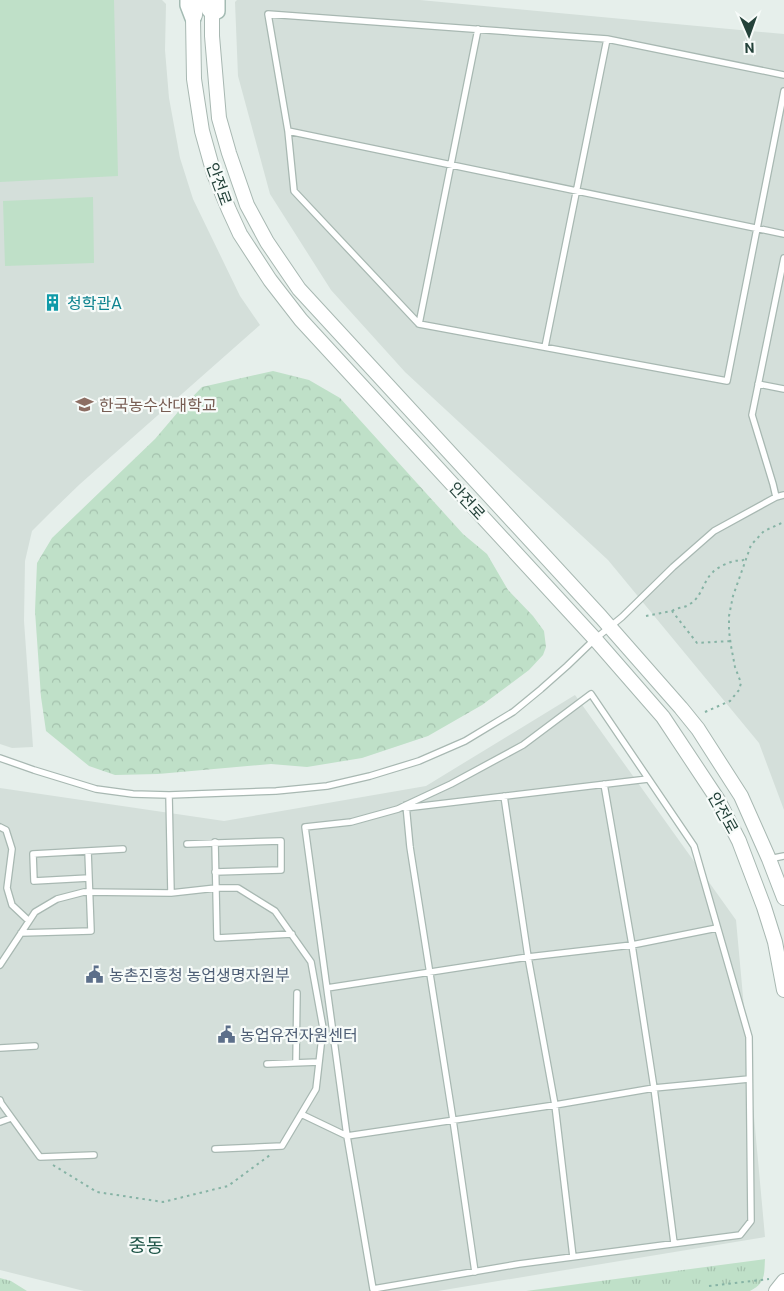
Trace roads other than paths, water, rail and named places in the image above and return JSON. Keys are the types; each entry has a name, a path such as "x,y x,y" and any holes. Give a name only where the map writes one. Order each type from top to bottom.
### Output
{"main road":[{"path":"188,0 193,18"}],"street":[{"name":"안전로","path":"196,0 193,18 194,79 202,131 214,174 240,234 270,280 301,320 595,639 663,716 718,800 739,841 775,942 784,990"},
{"name":"안전로","path":"213,4 212,36 219,118 247,205 267,242 299,289 610,626 698,729 741,796 784,898"}],"lane":[{"path":"784,75 607,39 268,14 288,131 294,191 419,324 727,381 784,91"},
{"path":"419,324 478,29"},
{"path":"545,347 607,39"},
{"path":"288,131 784,234"},
{"path":"776,497 752,415 784,258"},
{"path":"758,384 784,389"},
{"path":"0,758 96,789 133,794 169,795 276,791 327,786 370,776 419,761 465,741 513,712 622,617 673,567 714,531 776,497 784,495"},
{"path":"591,694 648,779 694,846 748,1037 751,1221 740,1234 519,1264 372,1289 347,1136 304,827 351,822 407,806 523,745 591,694"},
{"path":"407,806 648,779"},
{"path":"604,784 654,1088 674,1243"},
{"path":"169,795 171,893"},
{"path":"504,796 528,958 555,1105 573,1257"},
{"path":"407,806 410,847 475,1272"},
{"path":"0,827 6,830 12,849 7,888 12,905 29,921"},
{"path":"187,844 281,841 281,870 216,872"},
{"path":"215,842 218,938 292,934"},
{"path":"89,878 34,881 33,854 123,849"},
{"path":"21,933 91,931 88,851"},
{"path":"769,859 784,856"},
{"path":"0,965 35,912 57,899 84,892 171,893 216,888 238,888 275,911 311,962 323,1028 316,1089 282,1146 215,1149"},
{"path":"327,988 528,958 632,945 717,928"},
{"path":"296,1063 297,993"},
{"path":"0,1048 35,1046"},
{"path":"267,1064 320,1062"},
{"path":"301,1114 347,1136 555,1105 654,1088 749,1079"},
{"path":"0,1100 40,1157 94,1155"},
{"path":"0,1122 11,1118"}],"place":[{"name":"청학관A","path":"53,303"},
{"name":"한국농수산대학교","path":"85,405"},
{"name":"농촌진흥청 농업생명자원부","path":"95,975"},
{"name":"농업유전자원센터","path":"226,1035"}],"district":[{"name":"중동","path":"146,1245"}]}
